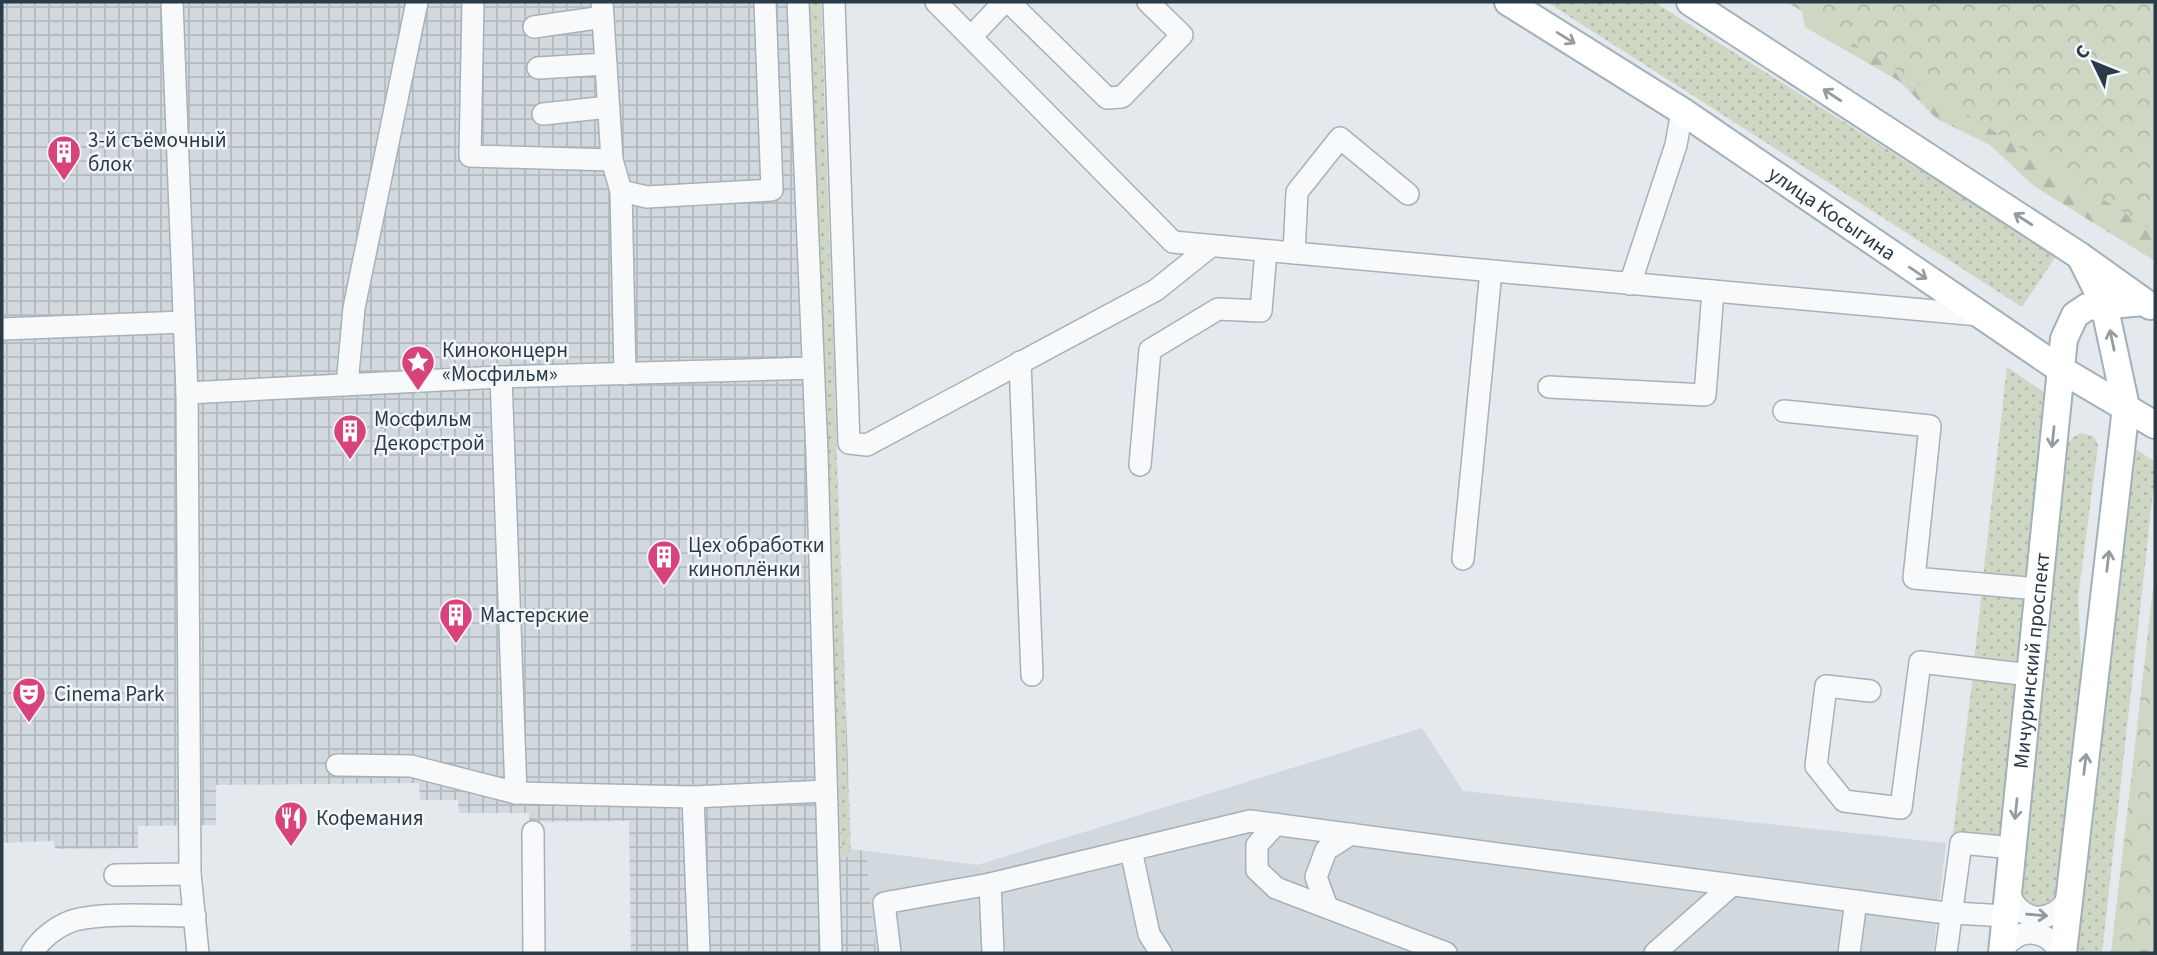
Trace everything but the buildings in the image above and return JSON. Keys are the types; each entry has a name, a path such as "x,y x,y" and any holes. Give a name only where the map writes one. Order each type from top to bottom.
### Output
{"main road":[{"name":"улица Косыгина","path":"1508,2 1682,111 2060,369 2155,425"},
{"path":"1690,2 2080,256 2149,306"},
{"path":"2061,953 2126,407 2104,304 2080,256"},
{"path":"2104,304 2149,306"},
{"name":"Мичуринский проспект","path":"2002,953 2064,339 2075,315 2087,307 2104,304"}],"street":[{"path":"172,2 187,393 190,874 198,953"},
{"path":"346,385 354,307 417,2"},
{"path":"473,2 470,156 612,160"},
{"path":"621,191 648,197 772,190 765,2"},
{"path":"798,2 813,368 831,953"},
{"path":"834,2 849,443 867,445 1156,290 1211,246"},
{"path":"936,2 1173,242 1979,316"},
{"path":"971,37 1007,2 1107,97 1122,97 1182,35 1148,2"},
{"path":"534,27 603,9 612,160 621,191 625,374"},
{"path":"538,68 606,64"},
{"path":"543,114 609,107"},
{"path":"1630,284 1676,145 1682,111"},
{"path":"1294,253 1297,192 1340,138 1408,194"},
{"path":"1140,464 1150,350 1218,310 1261,312 1266,251"},
{"path":"1463,559 1491,271"},
{"path":"1549,387 1705,395 1713,291"},
{"path":"2,329 184,322"},
{"path":"1020,362 1032,675"},
{"path":"187,393 501,377 813,368"},
{"path":"501,377 516,793"},
{"path":"1784,411 1930,425 1914,578 2038,589"},
{"path":"1870,691 1826,685 1816,766 1844,801 1901,808 1920,662 2029,676"},
{"path":"337,765 411,766 516,793 693,797 826,791"},
{"path":"693,797 699,953"},
{"path":"890,953 884,903 990,884 1250,821 1856,901 1952,913 2005,916"},
{"path":"1276,824 1257,845 1257,870 1276,888 1446,953"},
{"path":"533,832 534,953"},
{"path":"1327,908 1316,877 1326,850 1351,834"},
{"path":"1946,953 1961,843 2012,848"},
{"path":"1131,850 1149,934 1161,953"},
{"path":"115,874 190,874"},
{"path":"990,884 993,953"},
{"path":"1655,953 1732,885"},
{"path":"2008,889 2017,908 2036,917 2057,912 2065,905 2070,895"},
{"path":"1849,953 1856,901"},
{"path":"32,953 49,933 76,920 96,917 195,916"},
{"path":"2002,953 2014,937 2035,932 2054,943 2061,953"}],"shaded area":[{"name":"Киноконцерн «Мосфильм»","path":"2,2 821,2 851,849 866,851 876,953 631,953 629,821 529,822 529,813 459,813 458,800 420,800 419,783 216,785 216,825 138,826 138,848 55,849 54,841 2,843"},
{"path":"1422,728 1463,791 1946,843 1933,953 876,953 866,851 977,865"}],"green space":[{"path":"806,2 821,2 850,858 842,855"},
{"path":"1547,2 1654,2 2056,256 2022,307"},
{"path":"1787,2 2155,2 2155,232 2141,223"},
{"path":"1800,2 2155,2 2155,261 2034,186 1990,145 1937,119 1899,81 1805,27"},
{"path":"2007,367 2049,396 2029,581 1983,578"},
{"path":"2082,433 2093,436 2098,445 2078,597 2082,682 2057,896 2053,903 2033,911 2016,891 2068,443"},
{"path":"2130,445 2155,462 2155,475 2102,953 2073,953"},
{"path":"2155,571 2155,953 2111,953"},
{"path":"1982,592 2026,596 2016,667 1974,661"},
{"path":"1973,676 2017,685 1999,836 1953,833"}],"place":[{"name":"3-й съёмочный блок","path":"64,182"},
{"name":"Киноконцерн «Мосфильм»","path":"418,392"},
{"name":"Мосфильм Декорстрой","path":"350,461"},
{"name":"Цех обработки киноплёнки","path":"664,587"},
{"name":"Мастерские","path":"456,645"},
{"name":"Cinema Park","path":"29,724"},
{"name":"Кофемания","path":"291,848"}]}
